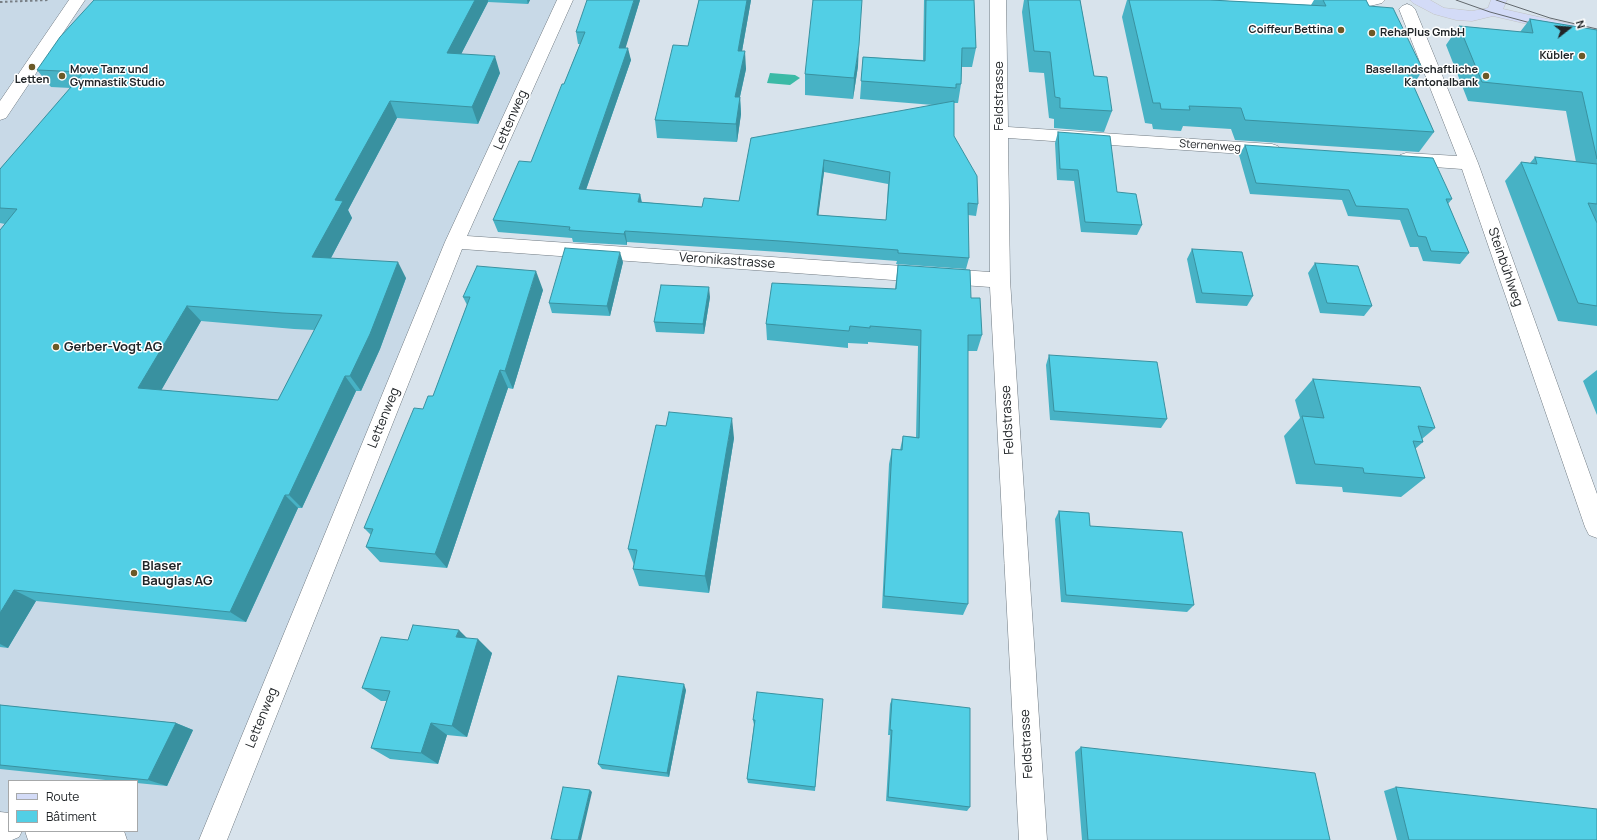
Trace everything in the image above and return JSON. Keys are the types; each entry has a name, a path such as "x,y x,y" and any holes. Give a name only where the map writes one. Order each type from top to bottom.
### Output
{"main road":[{"path":"1505,0 1597,30"},
{"path":"1401,6 1439,11 1456,15 1472,16 1496,6 1597,35"}],"street":[{"path":"0,114 77,0"},
{"name":"Lettenweg","path":"213,840 455,242 565,0"},
{"name":"Feldstrasse","path":"998,0 1000,280 1033,840"},
{"path":"1229,0 1350,6 1401,6"},
{"name":"Steinbühlweg","path":"1401,6 1469,163 1597,528"},
{"name":"Sternenweg","path":"999,132 1286,151"},
{"path":"1389,158 1469,163"},
{"name":"Veronikastrasse","path":"455,242 1000,280"},
{"path":"47,832 113,840"}],"path":[{"path":"0,2 44,0"}],"shaded area":[{"path":"0,0 565,0 213,840 0,840"},
{"path":"770,73 795,75 800,78 790,85 767,83"}],"building":[{"path":"94,0 475,0 447,53 495,56 472,107 390,101 335,200 343,201 312,257 398,262 370,334 350,376 345,376 289,495 285,495 230,612 14,590 0,613 0,230 17,209 0,208 0,169 84,72 37,70 60,37","holes":["187,306 322,315 278,400 138,388"]},
{"path":"587,0 634,0 619,48 628,48 579,189 640,194 638,202 702,207 704,198 739,201 751,138 954,101 954,136 977,176 978,204 968,203 969,258 898,253 898,250 780,241 625,231 624,234 569,230 570,227 493,220 519,161 531,162 562,84 564,84 585,32 576,32","holes":["824,160 890,172 886,220 817,215"]},
{"path":"699,0 747,0 738,51 745,51 735,97 740,97 736,124 655,120 673,45 688,46"},
{"path":"813,0 862,0 859,45 854,78 805,74"},
{"path":"926,0 974,0 976,48 962,48 961,84 956,84 956,88 861,81 863,57 925,61"},
{"path":"1028,0 1080,0 1094,76 1107,77 1112,111 1060,108 1060,98 1055,97 1050,52 1034,51"},
{"path":"1129,0 1210,0 1326,6 1323,0 1366,0 1369,6 1393,8 1423,70 1406,69 1434,132 1245,120 1241,108 1189,106 1190,110 1161,109 1160,103 1153,103"},
{"path":"1530,19 1597,30 1597,159 1582,92 1482,82 1459,26 1533,33"},
{"path":"1058,132 1110,136 1117,192 1136,194 1142,225 1085,222 1078,170 1060,169"},
{"path":"1245,145 1433,158 1452,199 1446,199 1469,253 1431,251 1426,237 1418,236 1408,209 1356,206 1349,190 1256,183"},
{"path":"1535,157 1597,164 1597,204 1588,203 1597,223 1597,306 1578,303 1521,162 1537,164"},
{"path":"565,248 620,252 607,306 549,303"},
{"path":"1192,249 1242,252 1253,296 1202,293"},
{"path":"1315,263 1358,266 1372,306 1327,303"},
{"path":"898,265 970,270 971,298 980,298 982,335 968,335 968,604 884,596 892,449 902,450 903,436 919,438 921,330 850,326 849,331 766,324 772,283 896,289"},
{"path":"477,266 536,271 505,371 500,370 435,554 366,547 373,529 364,528 414,408 423,409 428,396 433,396 470,297 463,297"},
{"path":"661,285 709,287 703,324 654,322"},
{"path":"1049,355 1157,362 1167,419 1054,411"},
{"path":"1313,379 1420,387 1435,428 1418,426 1423,442 1413,441 1425,478 1364,473 1363,468 1315,464 1302,416 1324,418"},
{"path":"669,412 732,418 705,576 633,569 637,550 628,549 656,425 666,426"},
{"path":"1059,511 1089,513 1090,526 1182,532 1194,605 1066,595"},
{"path":"413,625 459,630 456,637 478,639 452,726 431,723 421,753 371,748 390,691 362,688 381,637 408,640"},
{"path":"618,676 684,684 667,773 598,764"},
{"path":"757,692 823,699 815,787 747,779 755,720 753,720"},
{"path":"892,699 970,708 970,807 888,797 892,730 890,730"},
{"path":"0,705 176,723 148,780 0,765"},
{"path":"1081,747 1315,773 1330,840 1088,840"},
{"path":"563,787 590,790 578,840 551,839"},
{"path":"1396,787 1597,809 1597,840 1409,840"}],"tram line":[{"path":"1456,0 1490,12 1538,25"},
{"path":"1496,0 1550,18 1597,29"}],"place":[{"name":"Coiffeur Bettina","path":"1341,30"},
{"name":"RehaPlus GmbH","path":"1372,33"},
{"name":"Kübler","path":"1582,56"},
{"name":"Letten","path":"32,67"},
{"name":"Move Tanz und Gymnastik Studio","path":"62,76"},
{"name":"Basellandschaftliche Kantonalbank","path":"1486,76"},
{"name":"Gerber-Vogt AG","path":"56,347"},
{"name":"Blaser Bauglas AG","path":"134,573"}]}
